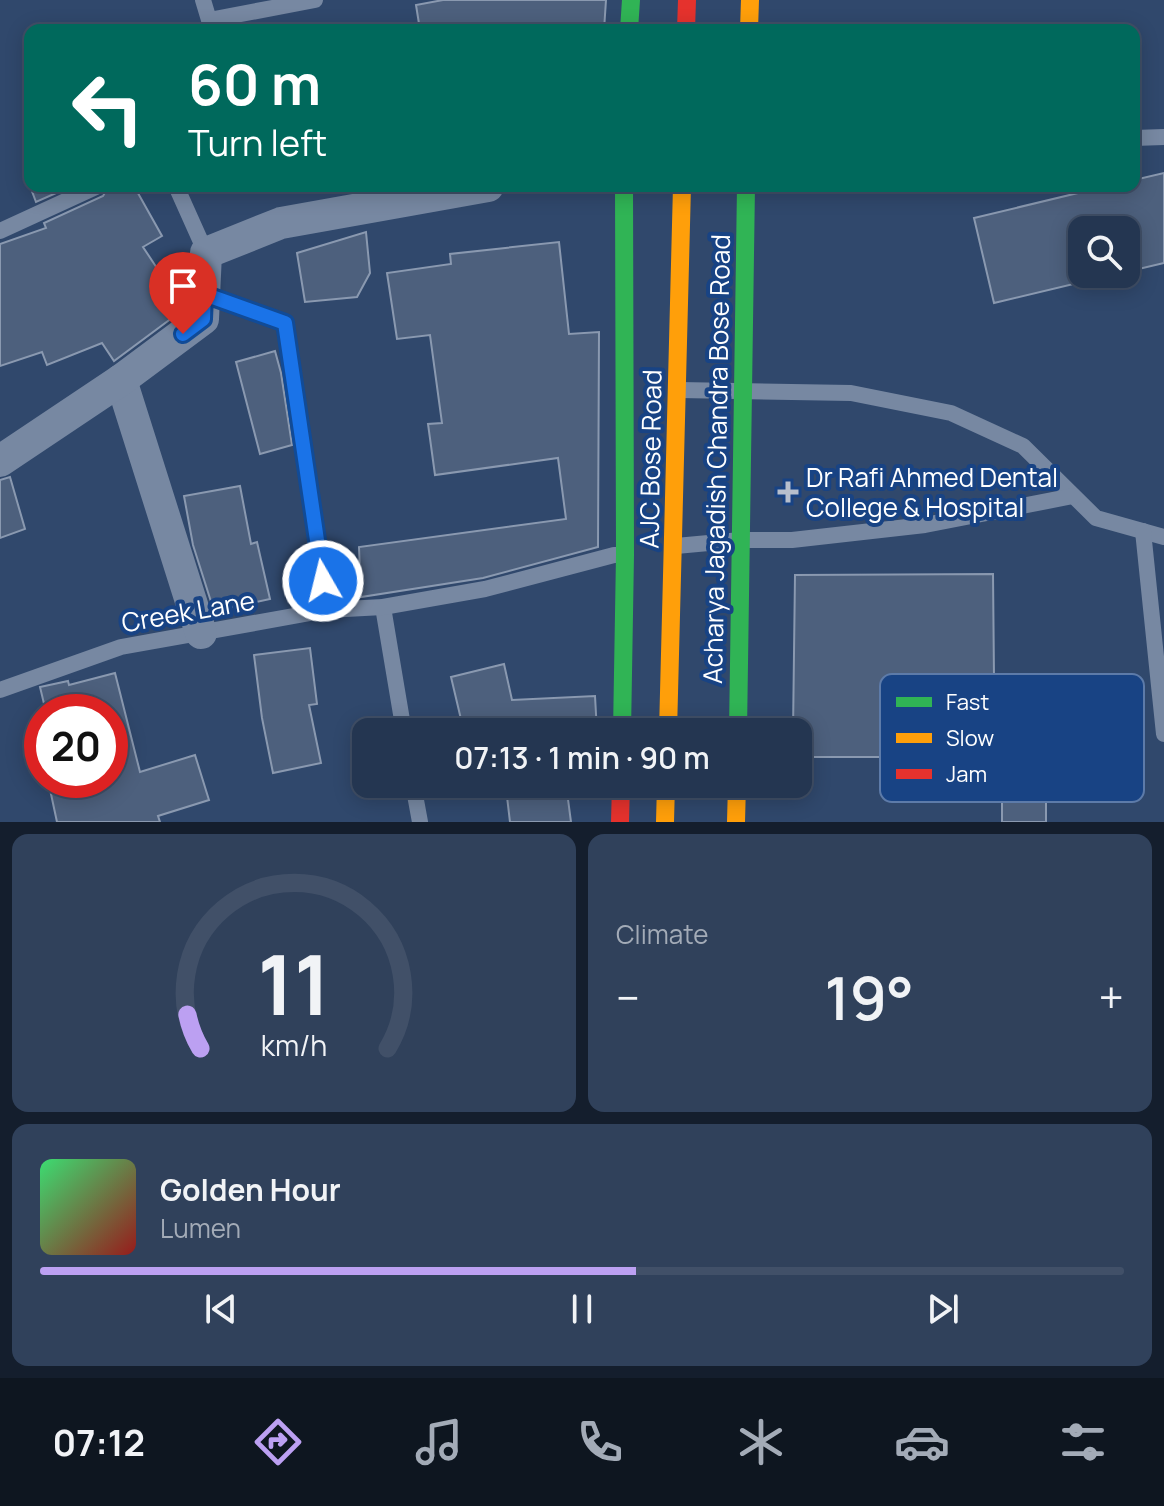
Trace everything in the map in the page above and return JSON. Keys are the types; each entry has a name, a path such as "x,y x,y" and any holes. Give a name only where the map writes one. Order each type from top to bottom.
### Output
{"main road":[{"path":"629,24 631,0"},
{"path":"686,24 687,0"},
{"path":"749,24 750,0"},
{"path":"623,718 638,553 624,192"},
{"name":"AJC Bose Road","path":"669,718 682,192"},
{"name":"Acharya Jagadish Chandra Bose Road","path":"738,718 746,192"},
{"path":"620,822 621,798"},
{"path":"665,822 666,798"},
{"path":"736,822 737,798"}],"street":[{"path":"0,461 121,380 203,319 206,253 281,223 454,192"},
{"path":"121,380 201,633"}],"lane":[{"path":"203,0 209,20 275,4 315,0"},
{"path":"1140,138 1164,137"},
{"path":"0,231 85,192"},
{"path":"179,192 206,253"},
{"path":"204,294 285,323 327,610"},
{"path":"677,390 851,393 951,413 1023,446 1096,518 1164,537"},
{"name":"Creek Lane","path":"0,690 121,647 327,610 383,607 485,589 614,555 675,546 741,540 792,540 925,525 1073,496"},
{"path":"1143,531 1164,734"},
{"path":"383,607 402,718"},
{"path":"416,798 420,822"}],"building":[{"path":"443,0 606,0 604,24 419,24 416,5"},
{"path":"1164,173 1164,263 1140,269 1140,216 1068,216 1068,285 994,303 974,218 1082,192 1140,192 1140,179"},
{"path":"32,192 58,192 36,202"},
{"path":"105,192 137,192 162,236 143,247 184,309 114,361 102,343 47,365 42,352 0,366 0,244 46,228 44,223 103,196"},
{"path":"366,232 370,273 357,297 305,302 297,253"},
{"path":"559,242 569,334 599,332 598,547 483,578 361,597 359,547 566,519 558,458 435,475 428,424 442,423 430,335 397,339 387,273 451,264 450,254"},
{"path":"275,351 292,445 260,454 236,362"},
{"path":"10,477 25,529 0,538 0,480"},
{"path":"240,486 251,544 257,542 270,599 214,611 193,545 184,496"},
{"path":"993,574 994,674 880,674 880,757 812,757 812,718 793,718 795,575"},
{"path":"310,648 317,704 309,705 321,763 273,773 254,655"},
{"path":"504,664 512,700 595,696 596,718 461,718 451,677"},
{"path":"115,673 120,694 42,694 40,687 68,681 69,685"},
{"path":"128,724 140,772 195,755 209,800 158,816 160,822 57,822 52,798 128,798"},
{"path":"507,798 568,798 571,822 510,822"},
{"path":"1002,802 1046,802 1046,822 1002,822"}],"traffic: fast":[{"path":"629,24 631,0"},
{"path":"622,718 624,192"},
{"path":"738,718 746,192"}],"traffic: slow":[{"path":"749,24 750,0"},
{"path":"668,718 682,192"},
{"path":"665,822 666,798"},
{"path":"736,822 737,798"}],"traffic: jam":[{"path":"686,24 687,0"},
{"path":"620,822 621,798"}],"place":[{"name":"Dr Rafi Ahmed Dental College & Hospital","path":"788,492"}],"route":[{"path":"183,334 203,319 204,294 285,323 323,581"}]}
